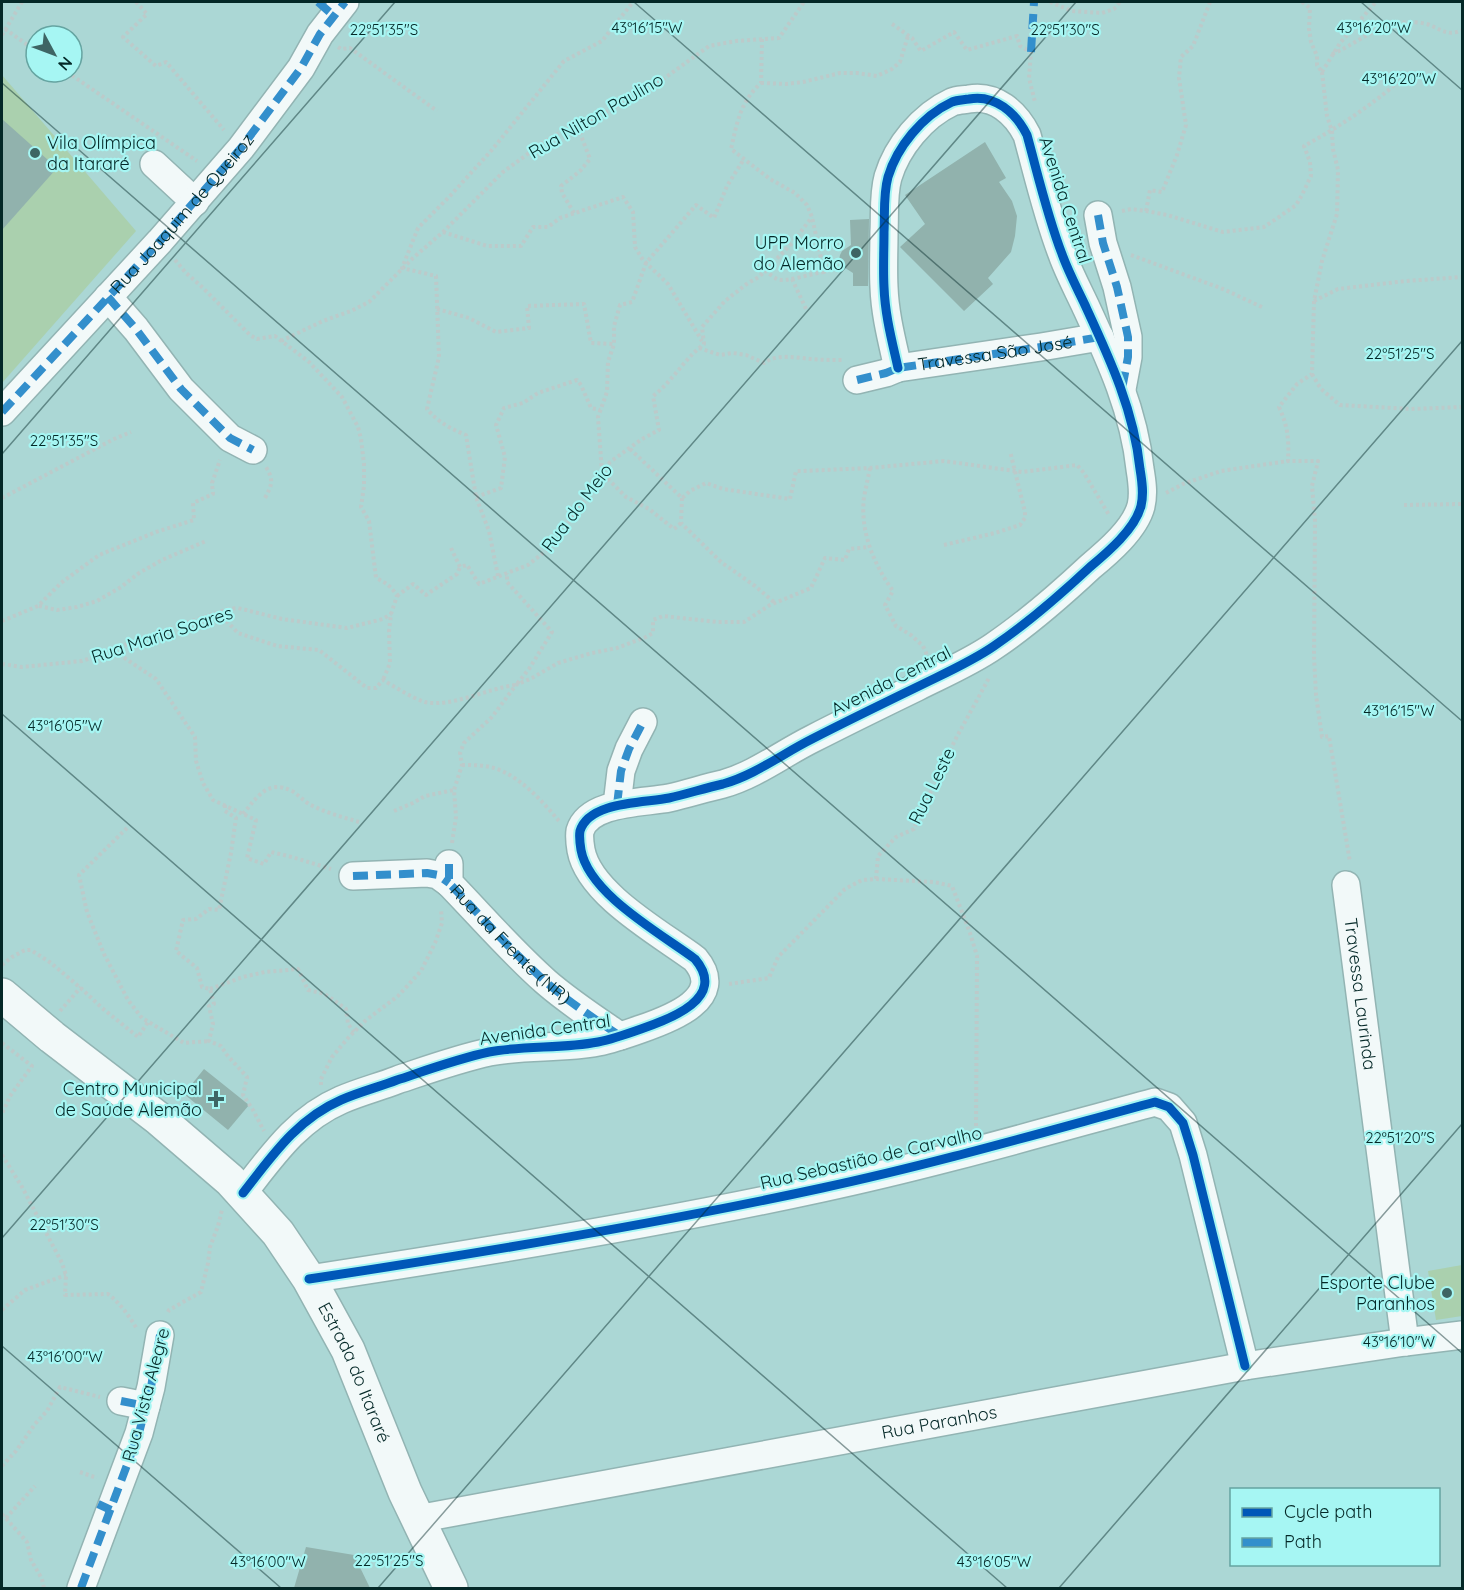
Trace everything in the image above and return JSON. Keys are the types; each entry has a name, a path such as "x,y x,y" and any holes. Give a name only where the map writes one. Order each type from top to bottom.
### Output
{"main road":[{"name":"Estrada do Itararé","path":"2,995 159,1119 237,1186 279,1233 309,1279 348,1350 417,1519 451,1588"}],"street":[{"name":"Rua Joaquim de Queiroz","path":"2,412 160,241 241,148 301,68 329,13"},
{"name":"Avenida Central","path":"580,839 582,826 599,812 617,805 668,798 728,783 764,767 803,743 992,648 1069,587 1107,553 1134,520 1141,506 1143,487 1138,447 1122,389 1063,258 1027,135 1021,123 996,102 980,97 954,101 937,110 916,130 900,151 888,178 885,200 884,288 892,371"},
{"path":"154,164 195,202"},
{"path":"1098,215 1102,243 1117,287 1128,337 1128,357 1122,389"},
{"path":"108,297 136,329 181,389 242,444"},
{"name":"Travessa São José","path":"857,381 892,371 1100,337"},
{"path":"617,805 621,771 643,722"},
{"path":"580,839 583,859 591,874 605,891 695,959 702,967 704,988"},
{"path":"353,876 445,874"},
{"name":"Rua da Frente (NR)","path":"445,874 546,982 620,1036"},
{"name":"Travessa Laurinda","path":"1346,885 1405,1342"},
{"name":"Avenida Central","path":"237,1186 306,1120 341,1100 449,1062 488,1053 512,1049 581,1045 620,1036 680,1014 692,1006 704,988"},
{"name":"Rua Sebastião de Carvalho","path":"309,1279 492,1251 753,1203 870,1177 1155,1102 1169,1107 1183,1123 1245,1366"},
{"name":"Rua Vista Alegre","path":"81,1588 105,1507 139,1433 133,1404 151,1387 160,1335"},
{"name":"Rua Paranhos","path":"417,1519 1245,1366 1462,1335"}],"path":[{"path":"2,35 22,2"},
{"path":"136,2 147,14 123,37 156,66 166,62 241,148"},
{"path":"498,576 489,531 476,497 466,435 434,418 427,410 439,357 436,276 402,268 418,228 491,151 564,62 602,41 633,2"},
{"path":"1050,2 1072,11 1102,13 1114,9 1120,2"},
{"path":"1146,211 1150,190 1162,192 1177,155 1186,125 1179,78 1181,57 1193,46 1210,2"},
{"path":"1302,2 1310,8 1311,42 1317,56 1317,66 1322,72 1338,170 1337,214 1322,261 1314,301 1312,374 1320,389 1340,405 1411,409 1462,407"},
{"path":"1322,72 1340,43 1376,2"},
{"path":"329,13 341,49 350,48 437,111"},
{"path":"1332,54 1348,48 1375,30 1394,24 1411,22 1430,25 1442,32 1457,33 1462,30"},
{"path":"892,24 909,36 921,51 954,32 967,50 1017,36 1020,46 1031,52 1029,78 1036,105"},
{"path":"5,29 24,42"},
{"path":"761,83 803,82 840,73 877,76 892,69 900,62 909,36"},
{"path":"762,39 761,83 746,100 738,118 731,149 770,179 795,193 807,205 812,217 824,272 778,280 765,271"},
{"path":"1098,215 1131,209 1146,211 1223,232 1264,226 1280,218 1296,205 1302,195 1311,176 1310,162 1304,146 1332,131 1397,83"},
{"path":"84,84 218,175"},
{"path":"574,213 561,193 561,186 580,171 590,159 577,124"},
{"path":"744,159 727,186 714,218 696,205 646,262 632,302 620,305 614,326 614,344 608,362 607,392 598,417 602,473 626,497 649,509 674,529 681,523 682,498 706,483 723,489 790,499 796,471 870,468 944,461 1022,472 1077,465 1122,536"},
{"path":"443,232 487,246 521,246 533,227 548,227 561,218 623,197 633,212 635,247 668,284 704,344"},
{"path":"704,344 702,327 725,301 765,271 793,242 812,217"},
{"path":"160,241 186,273 250,335 257,339 274,336 309,362 342,397 358,427 361,439 364,464 361,507 369,521 376,578 386,582 397,596"},
{"path":"1102,243 1223,289 1264,308"},
{"path":"1314,301 1338,289 1406,281 1462,278"},
{"path":"792,279 807,311"},
{"path":"437,309 469,318 496,332 529,328 527,306 584,304 591,343 614,344"},
{"path":"699,348 720,355 733,353 746,355 764,363 769,359 788,357 849,360 892,371"},
{"path":"1288,461 1289,438 1286,422 1279,406 1298,384 1312,374"},
{"path":"476,497 501,488 504,457 496,425 504,408 522,403 538,393 577,380 591,408 600,410"},
{"path":"2,498 131,432"},
{"path":"2,621 38,606 61,583 99,555 156,532 194,520 193,503 213,494 212,483 242,444"},
{"path":"630,449 682,498"},
{"path":"944,545 1020,525 1025,518 1010,451"},
{"path":"1141,506 1183,484 1221,471 1288,461 1318,461 1312,486 1315,521 1316,695 1322,737 1329,736 1353,882 1346,885"},
{"path":"870,468 864,498 865,527 869,548 883,577 893,591 885,605 896,626 923,646 938,677"},
{"path":"1404,505 1462,504"},
{"path":"681,523 722,562 775,603"},
{"path":"38,606 57,610 97,601 162,560 206,541"},
{"path":"383,680 423,701 436,704 479,695 502,686 516,685 558,663 617,648 646,637 653,633 653,620 663,616 717,622 744,622 775,603 811,588 825,558 845,560 849,549 869,548"},
{"path":"218,612 238,633 277,646 319,650 367,688 376,688 383,680 390,663 389,631 391,614 397,596 414,584 426,595 457,574 459,567"},
{"path":"322,1110 321,1078 332,1057 365,1021 398,996 421,971 435,943 442,923 445,874 456,817 454,790 462,765 460,753 464,743 492,717 529,669 552,632 507,582 507,573"},
{"path":"114,650 156,679 195,737 196,761 203,783 213,800 256,820 247,858 264,864 271,852 353,876"},
{"path":"462,765 482,765 509,776 533,792 573,835 580,839"},
{"path":"243,814 261,792 276,786 292,791 309,804 328,813 359,822"},
{"path":"394,811 425,796 454,790"},
{"path":"225,805 225,811 236,818 219,910 209,909 196,919 183,920 176,951 197,968 202,987 210,989 243,977 298,969 308,990 325,994 346,1008 348,1024 354,1032"},
{"path":"127,828 79,875 87,912 104,954 128,1000 142,1018 184,1043 209,1041 221,1046 247,1077 243,1095 260,1126 277,1149"},
{"path":"704,988 769,978 778,957 845,889 862,880 934,882 952,885 977,956 976,1123 979,1149"},
{"path":"2,965 25,950 31,950 81,987 102,1008 138,1037 148,1022"},
{"path":"209,1041 213,1024 209,1006 214,1004 210,989"},
{"path":"2,1043 32,1066 10,1096 2,1114"},
{"path":"2,1155 22,1187 62,1263 66,1275 65,1295 108,1294 128,1314 139,1332 160,1335"},
{"path":"2,1310 25,1290 66,1275"},
{"path":"2,1467 47,1411 60,1387 133,1404"},
{"path":"6,1518 35,1486"},
{"path":"2,1514 27,1542 31,1560 42,1579 44,1588"}],"green space":[{"name":"Vila Olímpica da Itararé","path":"2,75 136,231 2,383"},
{"name":"Esporte Clube Paranhos","path":"1462,1265 1462,1316 1436,1320 1428,1271"}],"building":[{"path":"2,119 57,168 2,230"},
{"path":"985,142 1006,178 999,182 1012,201 1017,216 1015,236 1011,252 988,278 993,284 964,311 900,247 925,224 905,195"},
{"name":"UPP Morro do Alemão","path":"869,219 868,286 853,286 853,273 842,266 839,260 840,255 851,245 850,220"},
{"name":"Centro Municipal de Saúde Alemão","path":"204,1069 249,1105 228,1130 184,1094"},
{"path":"306,1547 354,1555 370,1588 294,1588"}],"marked path":[{"path":"318,2 334,16"},
{"path":"2,412 160,241 241,148 301,68 320,34 345,2"},
{"path":"1031,52 1034,2"},
{"path":"1098,215 1103,243 1117,287 1128,337 1128,357 1122,389"},
{"path":"108,297 136,329 181,389 230,438 253,450"},
{"path":"857,380 898,368 1100,337"},
{"path":"617,805 621,771 643,722"},
{"path":"449,864 449,883 521,958 546,982 620,1036"},
{"path":"353,876 427,873 438,875 449,883"},
{"path":"81,1588 139,1433 151,1387 160,1335"},
{"path":"121,1401 146,1406"},
{"path":"98,1504 111,1510"}],"cycle path":[{"path":"243,1193 275,1152 298,1128 325,1108 348,1097 442,1065 489,1052 584,1044 609,1039 666,1019 691,1005 700,996 705,985 703,973 695,959 628,911 597,882 581,850 580,831 585,821 594,814 619,805 669,798 735,780 825,732 966,663 1007,637 1044,608 1112,547 1133,523 1141,506 1142,483 1137,447 1126,405 1103,344 1062,254 1047,210 1027,135 1017,119 996,102 979,98 954,101 941,108 912,134 892,166 884,204 884,287 887,318 898,368"},
{"path":"309,1279 566,1238 822,1188 906,1169 1155,1102 1169,1107 1183,1123 1245,1366"}],"place":[{"name":"Vila Olímpica da Itararé","path":"35,153"},
{"name":"UPP Morro do Alemão","path":"856,253"},
{"name":"Centro Municipal de Saúde Alemão","path":"216,1099"},
{"name":"Esporte Clube Paranhos","path":"1447,1293"}]}
